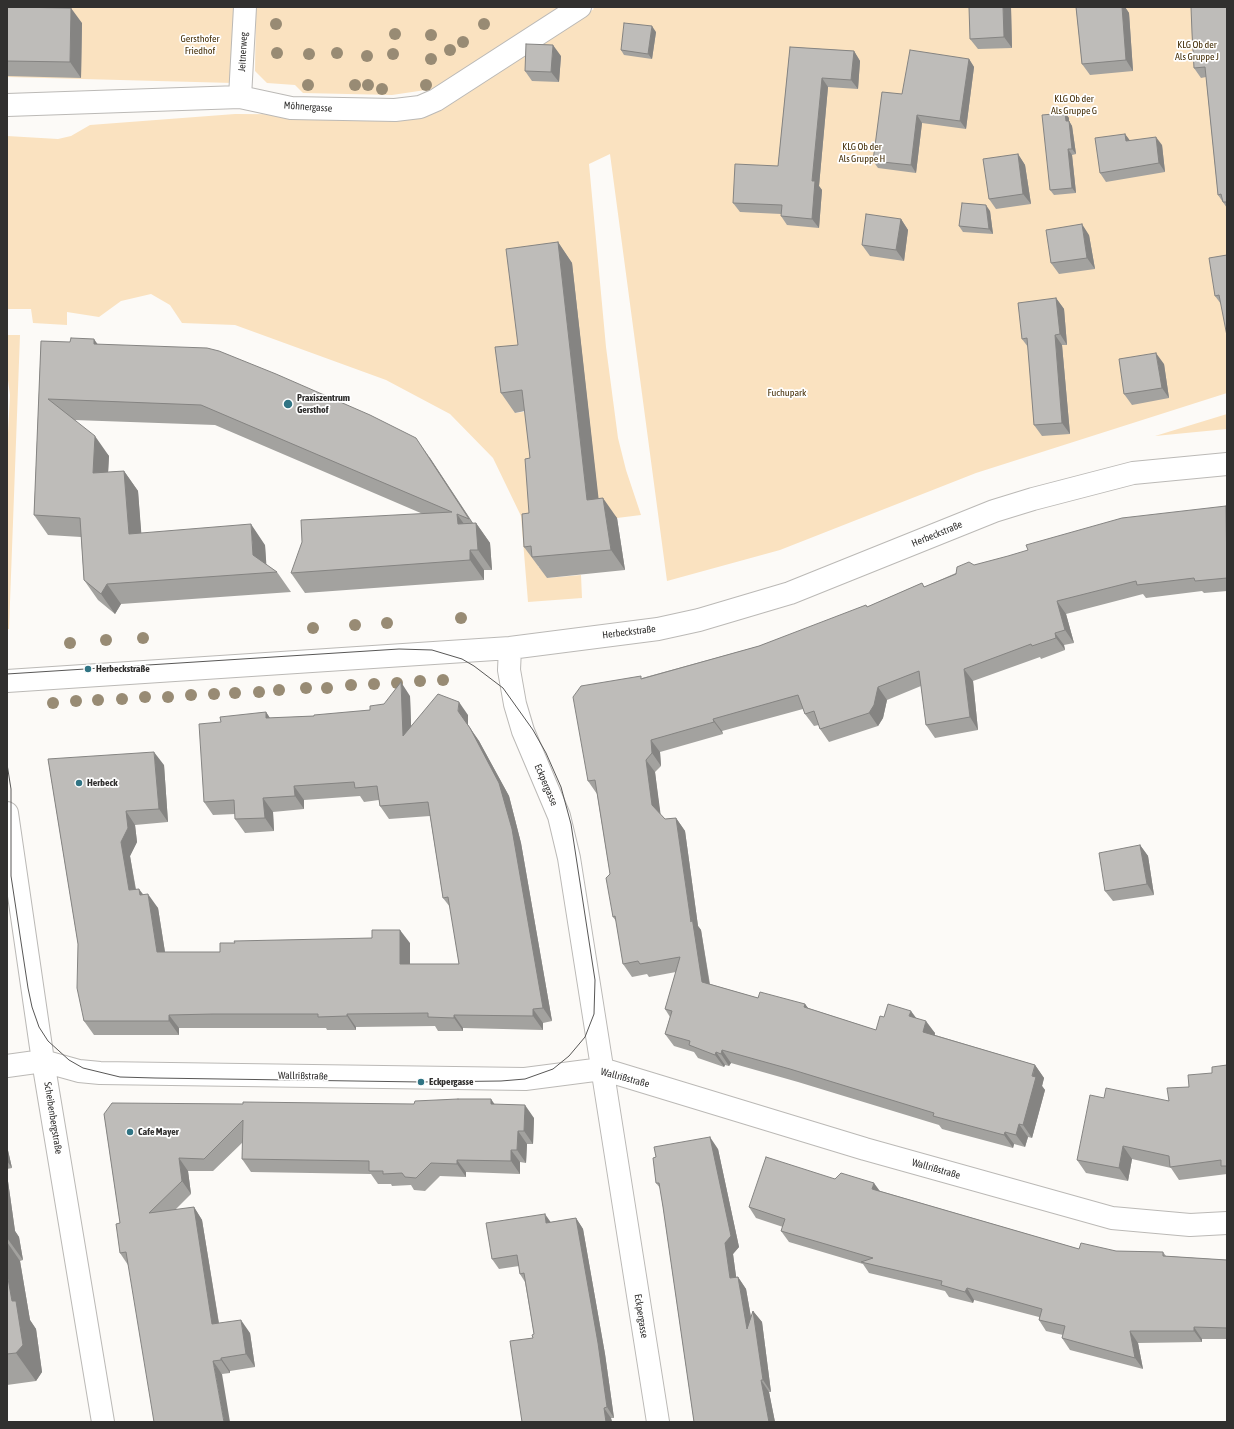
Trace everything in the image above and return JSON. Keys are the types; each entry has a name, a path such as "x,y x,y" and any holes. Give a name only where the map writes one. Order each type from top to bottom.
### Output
{"street":[{"name":"Jeitnerweg","path":"240,97 245,7"},
{"name":"Möhnergasse","path":"7,105 240,97 291,108 395,110 420,108 436,100 580,7"},
{"name":"Herbeckstraße","path":"7,681 510,648 658,629 699,620 790,593 994,511 1033,499 1133,472 1227,464"},
{"name":"Eckpergasse","path":"510,648 509,670 513,696 523,731 559,816 569,858 658,1422"},
{"name":"Scheibenbergstraße","path":"7,813 43,1060 102,1422"},
{"name":"Wallrißstraße","path":"7,1066 43,1060 80,1071 100,1073 526,1079 602,1070 865,1149 1112,1218 1190,1225 1227,1223"}],"green space":[{"name":"Gersthofer Friedhof","path":"7,7 240,7 233,83 7,77"},
{"path":"256,7 565,7 439,88 392,95 303,93 295,85 267,83 255,71"},
{"path":"592,7 1227,7 1227,393 976,473 780,550 667,581 610,154 589,164 606,347 618,438 626,470 641,515 593,521 523,299 515,413 538,410 538,567 545,566 547,578 581,575 582,598 528,602 521,516 493,458 450,414 386,380 235,325 182,323 170,305 151,294 121,301 99,317 67,312 67,325 33,323 31,309 7,309 7,136 58,139 71,136 90,125 235,114 404,115 480,78 594,9"},
{"path":"7,335 20,335 9,629 7,629 7,452 10,395 7,373"},
{"path":"1227,414 1227,429 1155,436"}],"building":[{"path":"7,7 71,8 70,62 7,61"},
{"path":"969,7 1003,7 1004,37 970,39"},
{"path":"1076,7 1122,7 1126,60 1082,64"},
{"path":"1191,7 1227,7 1227,202 1223,202 1221,194 1218,195 1205,67 1194,68"},
{"path":"624,23 652,26 648,54 621,50"},
{"path":"526,44 553,45 551,72 525,71"},
{"path":"790,47 854,51 851,80 822,78 812,181 815,181 812,219 781,216 782,205 733,203 735,164 778,166"},
{"path":"910,50 969,59 960,121 917,115 911,165 873,161 882,92 902,94"},
{"path":"1065,113 1066,121 1069,121 1072,149 1068,149 1072,188 1050,190 1042,115"},
{"path":"1125,134 1126,141 1156,137 1159,163 1100,173 1095,138"},
{"path":"1018,154 1023,194 989,199 983,159"},
{"path":"962,203 986,205 989,229 959,226"},
{"path":"866,214 901,219 896,250 862,245"},
{"path":"1082,224 1087,258 1051,263 1046,230"},
{"path":"558,242 587,500 603,498 611,550 532,557 531,546 524,547 522,514 529,513 525,459 530,458 522,390 501,393 495,347 518,345 506,249"},
{"path":"1227,255 1227,336 1219,295 1215,296 1209,258"},
{"path":"1056,298 1060,334 1055,335 1062,423 1034,425 1027,338 1022,339 1018,303"},
{"path":"71,338 94,339 94,344 207,348 219,351 370,415 416,438 469,519 457,514 458,524 476,523 478,550 470,550 470,560 291,573 302,542 301,520 452,512 201,405 48,399 95,436 93,473 124,471 129,534 251,524 253,555 277,572 107,584 101,594 84,580 80,518 34,515 41,341 70,342"},
{"path":"1156,353 1162,388 1124,394 1119,359"},
{"path":"1226,506 1227,578 1195,581 1194,578 1137,585 1136,581 1057,601 1065,630 1055,633 1056,638 1032,646 1031,644 964,669 970,717 926,725 919,671 878,687 874,705 869,713 820,729 814,711 805,714 798,695 713,719 714,722 651,740 652,753 646,760 652,805 665,819 676,818 691,922 692,917 702,982 758,998 760,992 805,1004 804,1007 876,1030 880,1016 884,1017 888,1004 911,1011 909,1016 926,1021 923,1032 1035,1065 1032,1076 1036,1077 1023,1125 1019,1124 1016,1135 1005,1132 1004,1135 933,1116 934,1113 722,1050 721,1054 716,1052 715,1055 689,1045 690,1041 665,1034 672,1011 665,1009 680,957 640,964 638,961 623,964 615,916 613,917 606,878 610,874 595,780 588,781 573,697 581,686 641,676 641,679 759,646 866,605 867,607 922,583 924,587 956,574 957,567 969,562 974,565 1008,556 1028,550 1026,545 1122,518"},
{"path":"401,682 403,736 438,694 459,702 458,711 470,728 499,783 512,829 543,1008 533,1009 533,1016 454,1015 454,1018 428,1017 428,1013 347,1014 347,1016 318,1017 318,1014 213,1014 169,1015 169,1021 84,1021 77,988 78,944 48,759 154,752 159,809 126,811 128,828 121,842 129,890 139,889 140,895 148,894 157,952 220,952 220,943 235,943 234,941 372,938 372,930 400,930 400,964 459,964 448,897 443,898 428,802 380,806 377,786 355,788 354,782 294,786 295,796 263,798 265,818 235,819 234,800 204,802 199,724 221,722 220,717 266,712 266,718 314,716 370,710 370,706 384,704"},
{"path":"1140,845 1147,884 1105,891 1099,853"},
{"path":"1227,1065 1227,1166 1221,1166 1221,1160 1170,1167 1169,1156 1123,1146 1119,1168 1077,1160 1090,1095 1104,1098 1106,1088 1169,1101 1167,1088 1189,1087 1188,1075 1212,1073 1212,1067"},
{"path":"491,1099 491,1104 525,1105 524,1131 518,1131 517,1150 511,1150 511,1161 457,1160 457,1164 431,1163 416,1178 405,1177 402,1173 383,1174 383,1171 369,1171 369,1161 242,1159 243,1120 204,1159 179,1158 182,1181 149,1213 194,1207 212,1324 241,1320 246,1354 221,1358 221,1360 213,1361 224,1422 154,1422 126,1252 120,1253 116,1224 120,1223 104,1114 112,1103 243,1104 243,1102 414,1104 415,1101"},
{"path":"710,1137 731,1236 725,1243 730,1278 738,1277 747,1329 753,1311 763,1380 761,1380 769,1422 694,1422 663,1207 659,1183 656,1183 653,1158 656,1157 654,1147"},
{"path":"766,1157 835,1179 841,1173 874,1183 872,1189 1079,1249 1081,1243 1116,1251 1163,1252 1163,1256 1227,1260 1227,1328 1194,1327 1194,1331 1130,1331 1135,1358 1062,1338 1065,1326 1039,1320 1042,1309 967,1288 965,1292 941,1285 942,1281 861,1262 873,1258 781,1231 785,1219 749,1207"},
{"path":"545,1214 546,1223 576,1218 598,1343 607,1407 604,1408 606,1422 522,1422 510,1341 533,1338 532,1335 534,1334 524,1273 520,1274 517,1255 492,1259 486,1223"},
{"path":"7,1273 12,1301 16,1301 23,1345 16,1353 7,1354"}],"tram line":[{"path":"7,674 399,649 432,650 462,659 474,666 503,688 533,730 546,753 561,787 571,824 595,980 594,1014 585,1037 569,1056 553,1069 525,1079 501,1081 421,1082 120,1077 83,1068 69,1060 48,1041 39,1027 32,1007 11,876 11,789 7,764"}],"place":[{"name":"Praxiszentrum Gersthof","path":"288,404"},
{"name":"Herbeckstraße","path":"88,669"},
{"name":"Herbeck","path":"79,783"},
{"name":"Eckpergasse","path":"421,1082"},
{"name":"Cafe Mayer","path":"130,1132"}],"park label":[{"name":"KLG Ob der Als Gruppe J","path":"1197,50"},
{"name":"KLG Ob der Als Gruppe G","path":"1074,104"},
{"name":"KLG Ob der Als Gruppe H","path":"862,152"},
{"name":"Fuchupark","path":"787,393"}]}
